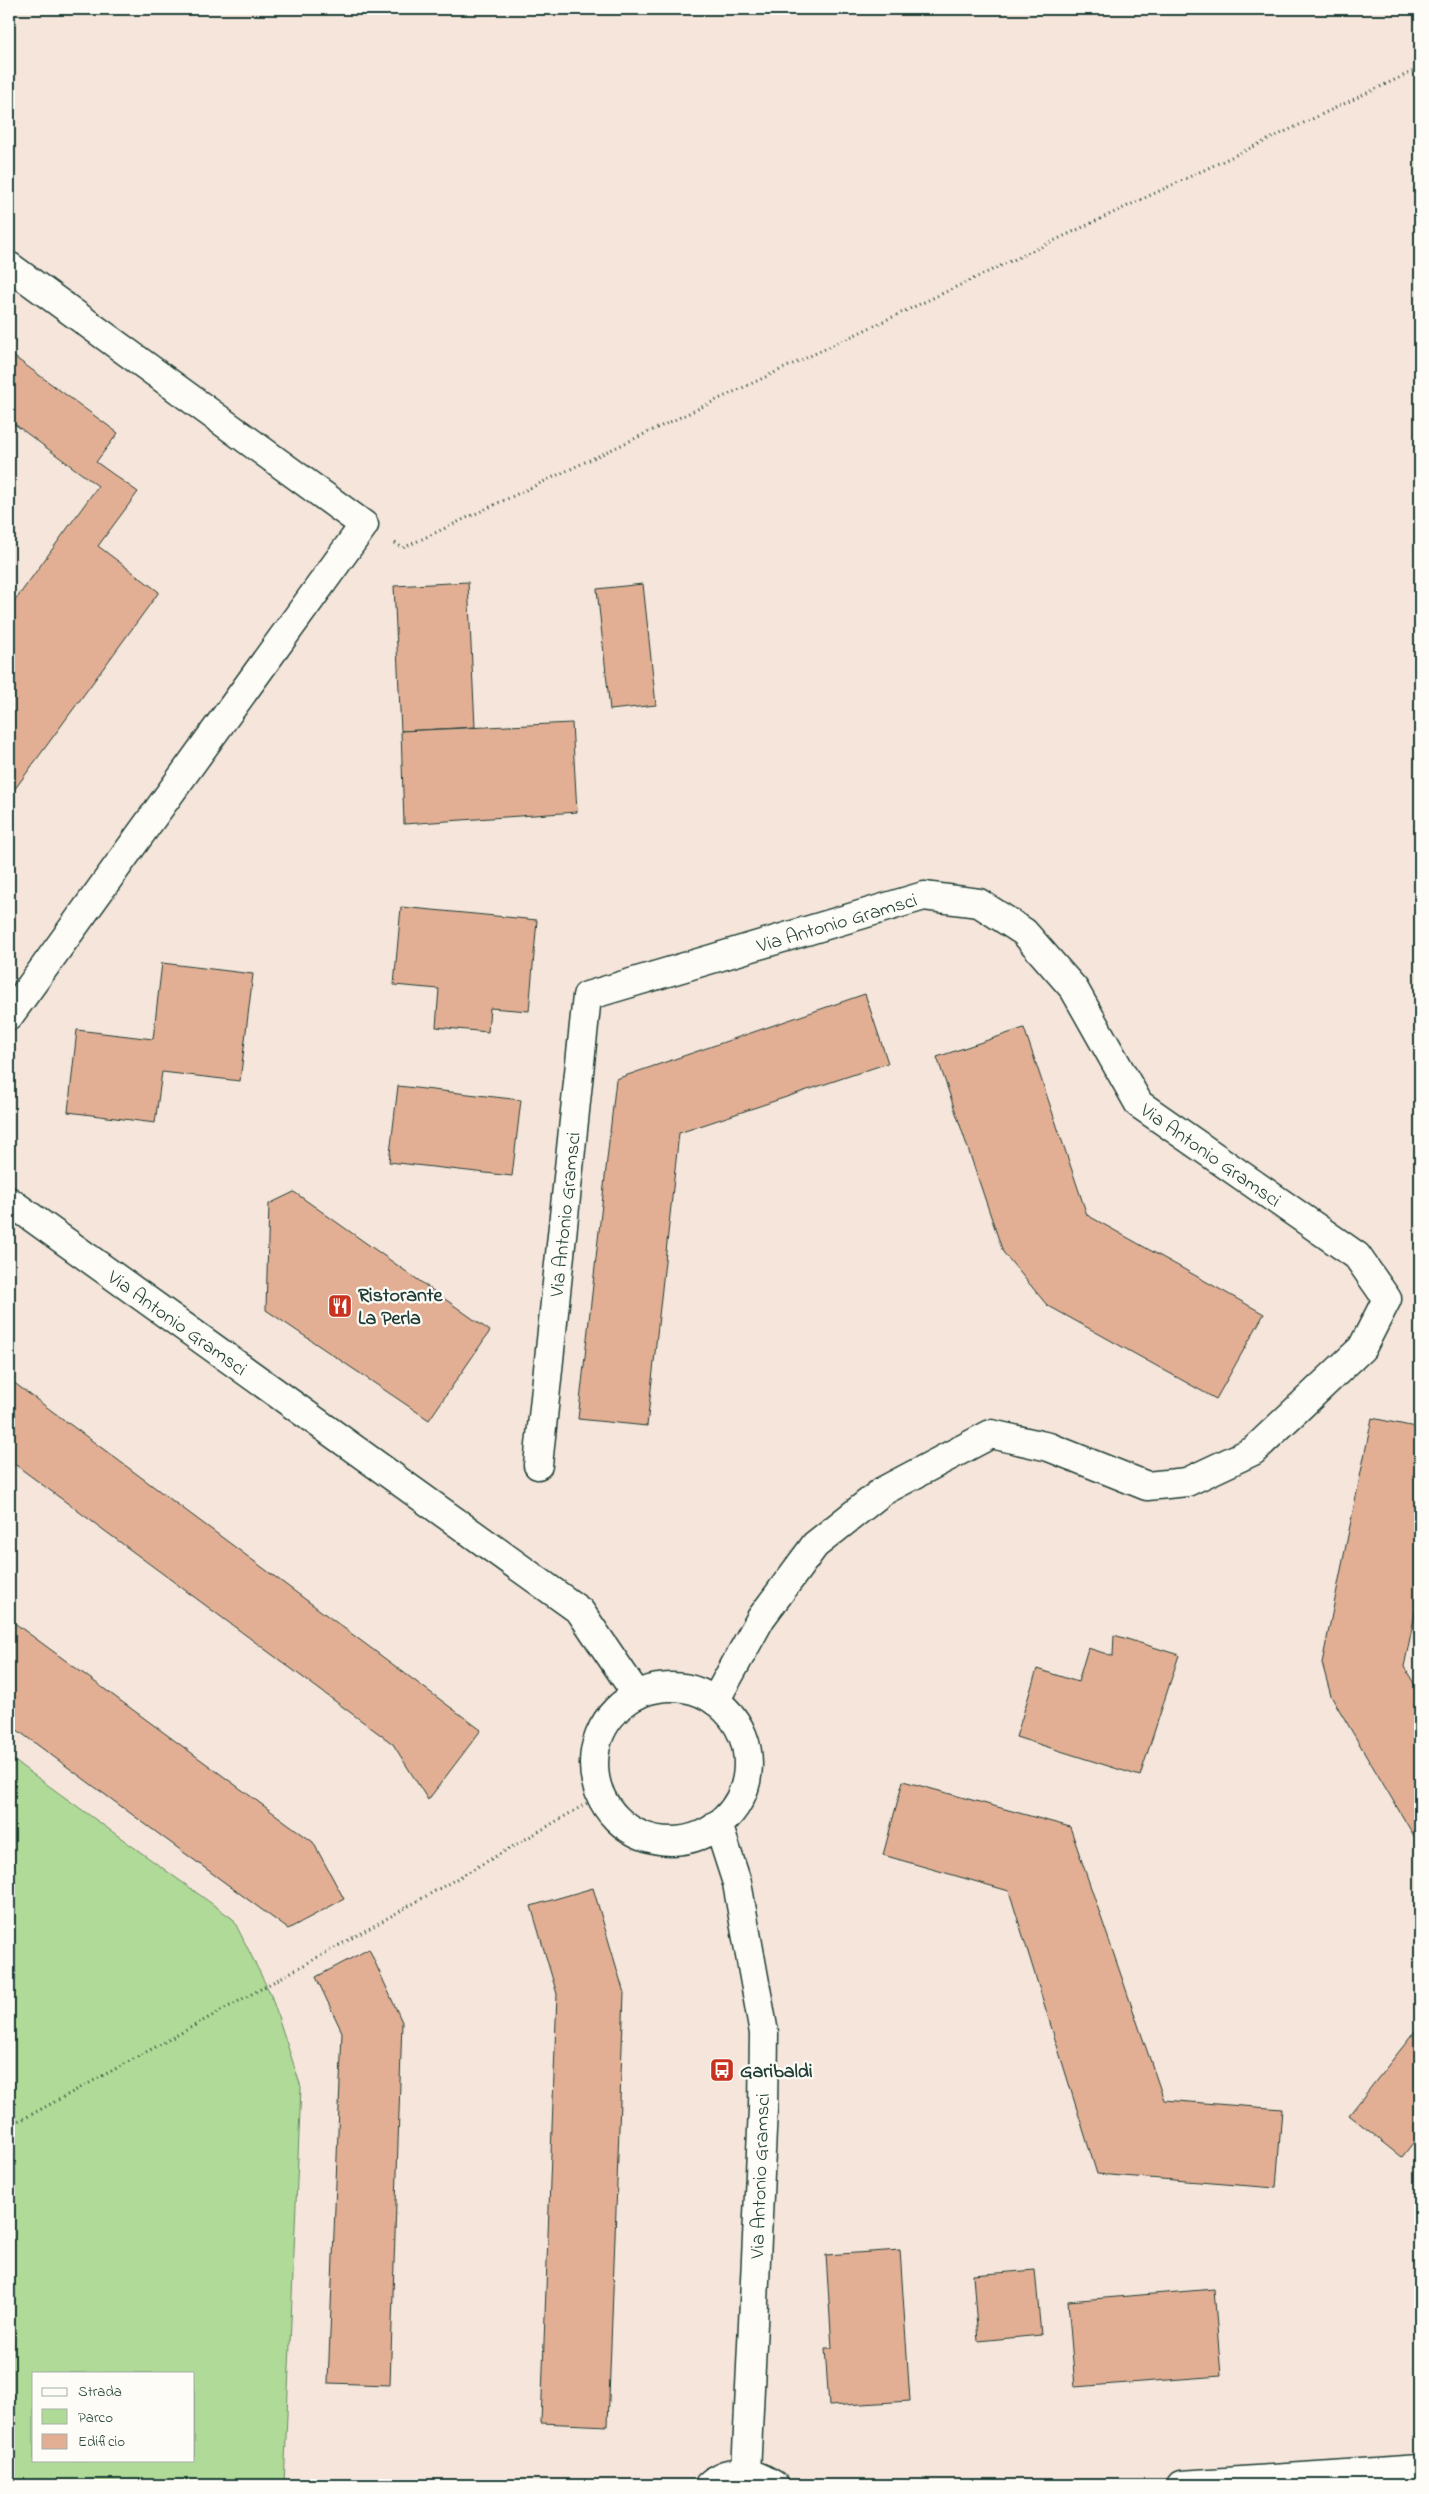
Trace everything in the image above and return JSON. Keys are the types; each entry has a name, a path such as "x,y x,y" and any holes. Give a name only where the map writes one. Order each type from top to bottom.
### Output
{"street":[{"path":"9,266 364,525 9,1016"},
{"name":"Via Antonio Gramsci","path":"538,1465 587,996 924,896 979,903 1024,932 1074,990 1139,1104 1357,1256 1387,1299 1362,1348 1253,1451 1187,1482 1147,1486 1049,1447 991,1434 883,1491 815,1545 761,1618 715,1700"},
{"name":"Via Antonio Gramsci","path":"9,1201 580,1611 637,1695"},
{"path":"673,1687 698,1692 715,1700 733,1719 741,1731 746,1749 748,1767 744,1787 736,1804 718,1824 688,1839 675,1841 650,1838 624,1826 611,1813 601,1795 595,1776 594,1759 605,1726 616,1711 637,1695 654,1689 673,1687"},
{"name":"Via Antonio Gramsci","path":"718,1824 737,1882 764,2033 763,2109 746,2473"},
{"path":"1181,2485 1420,2469"},
{"path":"709,2485 729,2474 746,2473 762,2477 774,2485"}],"path":[{"path":"364,525 403,548 1420,68"},
{"path":"9,2124 23,2119 162,2044 459,1879 601,1795"}],"green space":[{"path":"9,1757 233,1919 271,1995 301,2087 284,2485 9,2485"}],"building":[{"path":"9,353 118,433 96,462 138,492 98,546 159,592 9,797 9,609 98,486 9,420"},
{"path":"468,582 475,727 401,731 394,586"},
{"path":"643,584 656,705 610,710 597,589"},
{"path":"572,723 577,812 404,824 401,731"},
{"path":"401,907 537,920 529,1011 490,1008 488,1032 436,1027 439,989 394,985"},
{"path":"162,963 253,974 240,1081 162,1072 155,1123 68,1112 77,1030 153,1039"},
{"path":"865,994 888,1063 679,1133 647,1426 578,1419 616,1079"},
{"path":"1024,1028 1087,1215 1264,1314 1216,1399 1047,1305 1003,1252 937,1057"},
{"path":"398,1086 521,1100 512,1176 389,1162"},
{"path":"294,1192 490,1331 429,1420 266,1310 269,1204"},
{"path":"9,1379 481,1730 428,1800 393,1744 9,1460"},
{"path":"1372,1418 1420,1428 1420,1589 1404,1667 1420,1693 1420,1846 1331,1696 1322,1663"},
{"path":"9,1619 313,1842 344,1899 288,1929 9,1724"},
{"path":"1114,1635 1179,1655 1140,1776 1016,1737 1037,1669 1078,1682 1088,1648 1113,1656"},
{"path":"903,1781 1070,1827 1164,2100 1282,2109 1276,2188 1097,2174 1009,1891 883,1855"},
{"path":"593,1888 624,1993 608,2426 541,2423 557,1994 531,1906"},
{"path":"369,1949 402,2022 390,2385 328,2383 342,2032 316,1977"},
{"path":"1420,2025 1420,2134 1402,2157 1349,2115"},
{"path":"900,2250 910,2401 829,2406 825,2348 832,2348 826,2255"},
{"path":"1035,2270 1041,2335 978,2341 973,2275"},
{"path":"1214,2289 1221,2376 1075,2387 1068,2301"}],"place":[{"name":"Ristorante La Perla","path":"340,1306"},
{"name":"Garibaldi","path":"722,2070"}]}
